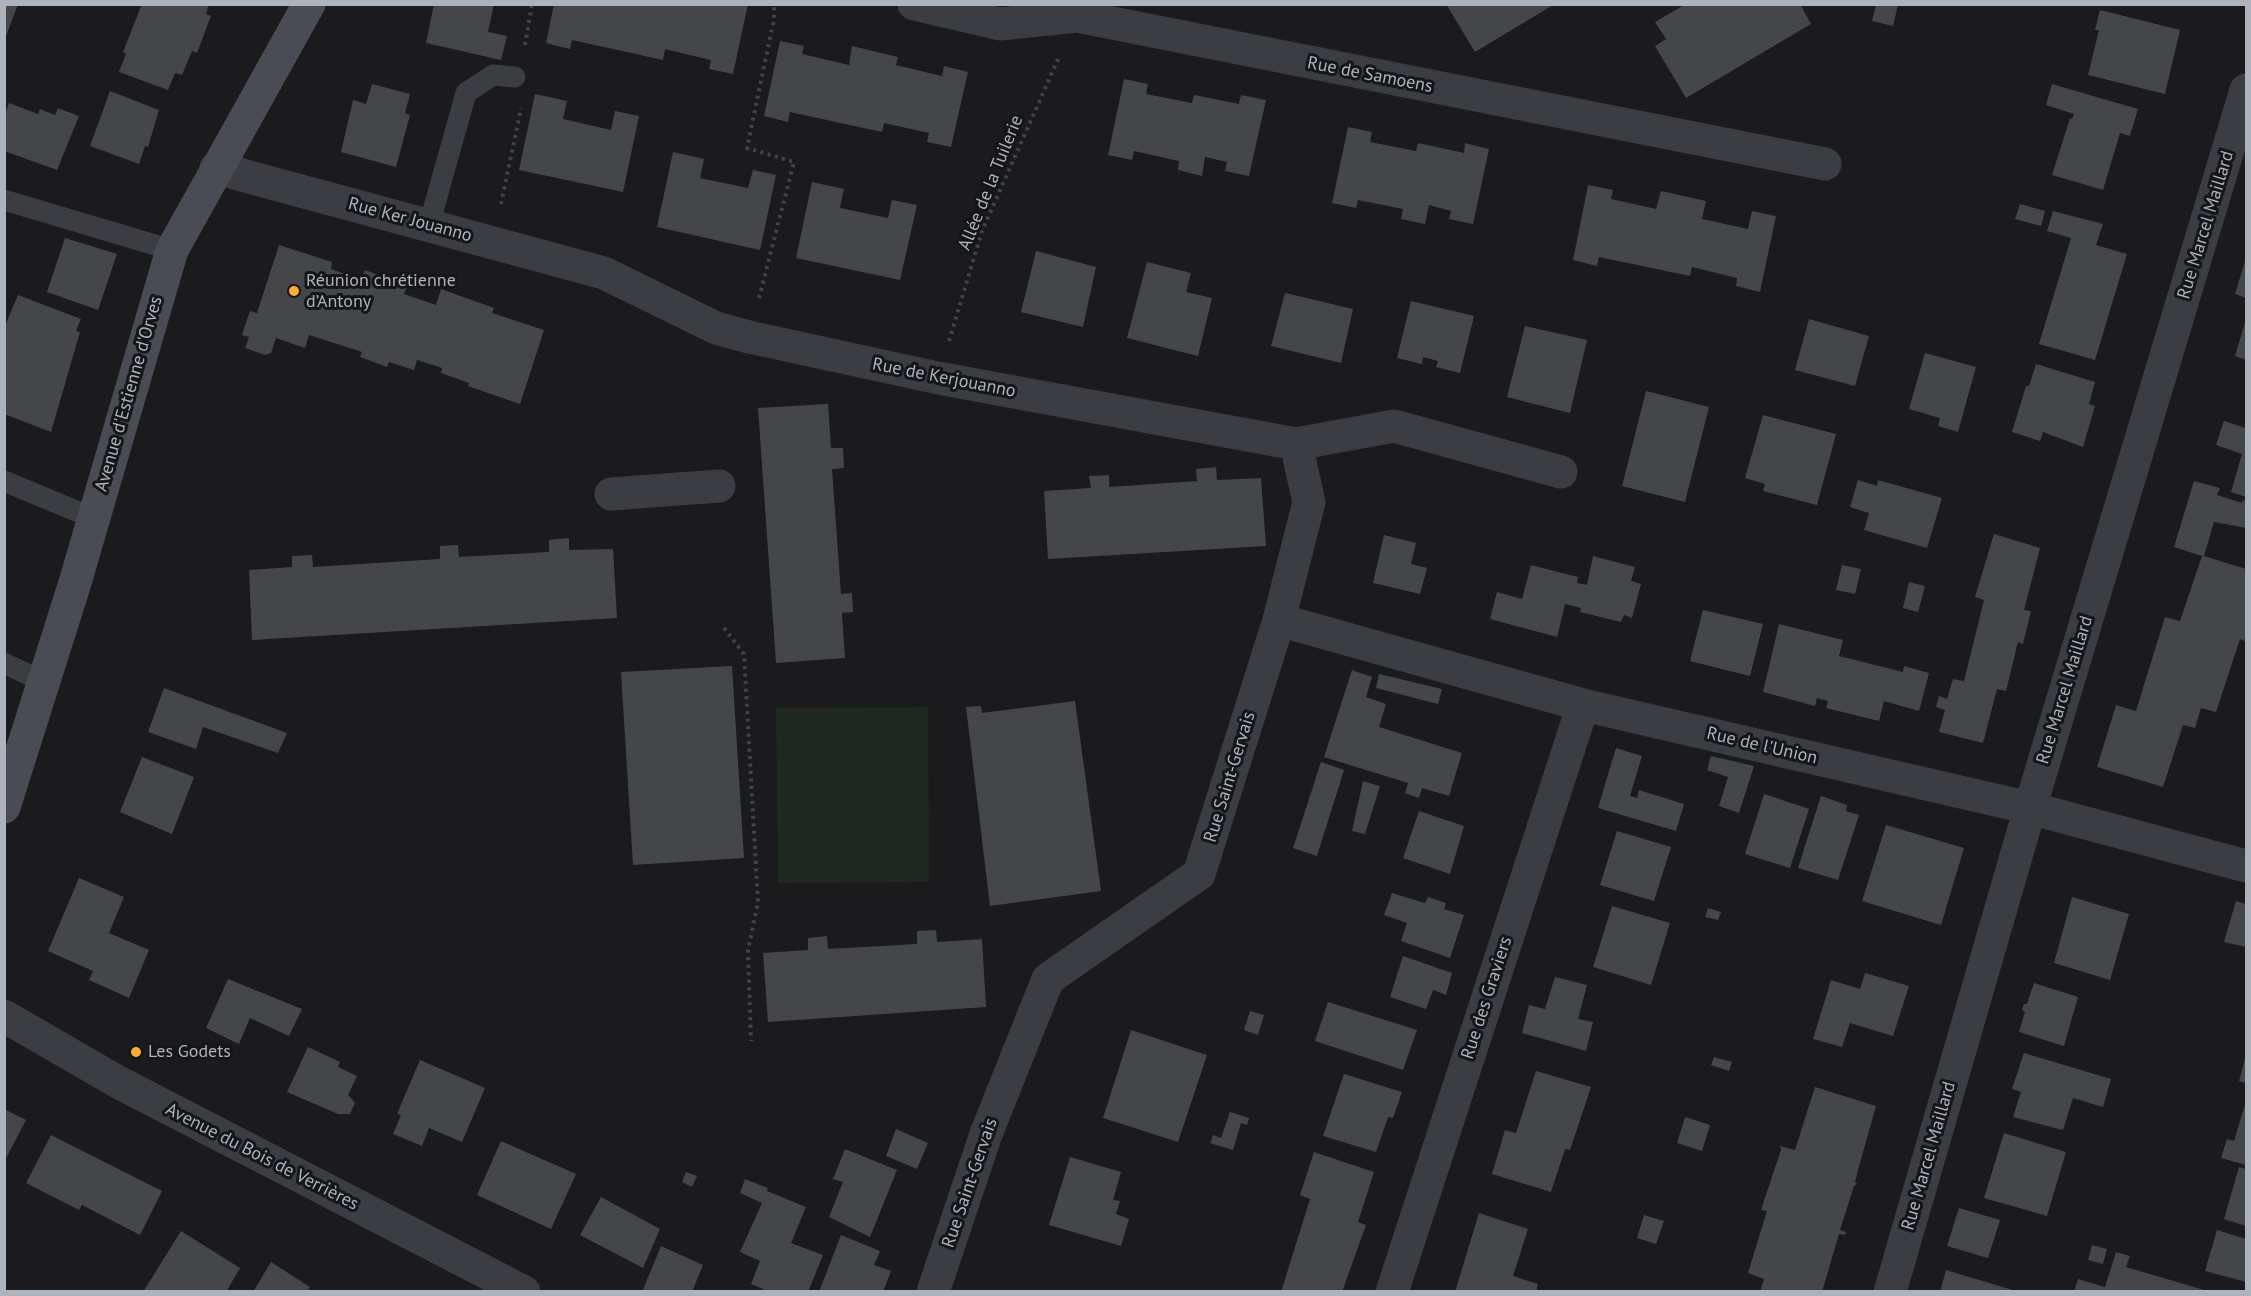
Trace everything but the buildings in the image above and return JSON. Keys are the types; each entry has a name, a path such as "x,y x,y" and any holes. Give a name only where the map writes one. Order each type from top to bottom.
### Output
{"main road":[{"name":"Avenue d'Estienne d'Orves","path":"4,807 44,682 172,250 309,4"}],"street":[{"name":"Rue de Samoens","path":"914,4 1000,24 1077,16 1825,164"},
{"name":"Rue Marcel Maillard","path":"1890,1292 2030,808 2247,90"},
{"name":"Rue Ker Jouanno","path":"216,168 604,273"},
{"name":"Rue de Kerjouanno","path":"604,273 716,328 749,338 938,378 1296,444"},
{"path":"1296,444 1394,426 1561,472"},
{"name":"Rue Saint-Gervais","path":"933,1292 986,1134 1048,980 1199,874 1279,620 1309,502 1296,444"},
{"path":"611,494 719,486"},
{"name":"Rue de l'Union","path":"1279,620 1583,705 2030,808 2247,866"},
{"name":"Rue des Graviers","path":"1392,1292 1583,705"},
{"name":"Avenue du Bois de Verrières","path":"4,1016 118,1082 524,1292"}],"lane":[{"path":"429,225 466,93 493,75 515,77"},
{"path":"4,200 172,250"},
{"path":"4,481 39,498 93,518"},
{"path":"4,663 44,682"}],"path":[{"path":"525,51 524,39 532,4"},
{"path":"749,338 794,162 747,148 774,19 774,4"},
{"name":"Allée de la Tuilerie","path":"938,378 982,231 1077,16"},
{"path":"493,243 523,97"},
{"path":"724,628 744,654 758,902 748,950 751,1041"}],"shaded area":[{"path":"928,707 929,882 778,883 776,708"}],"place":[{"name":"Réunion chrétienne d’Antony","path":"294,291"},
{"name":"Les Godets","path":"136,1052"}]}
